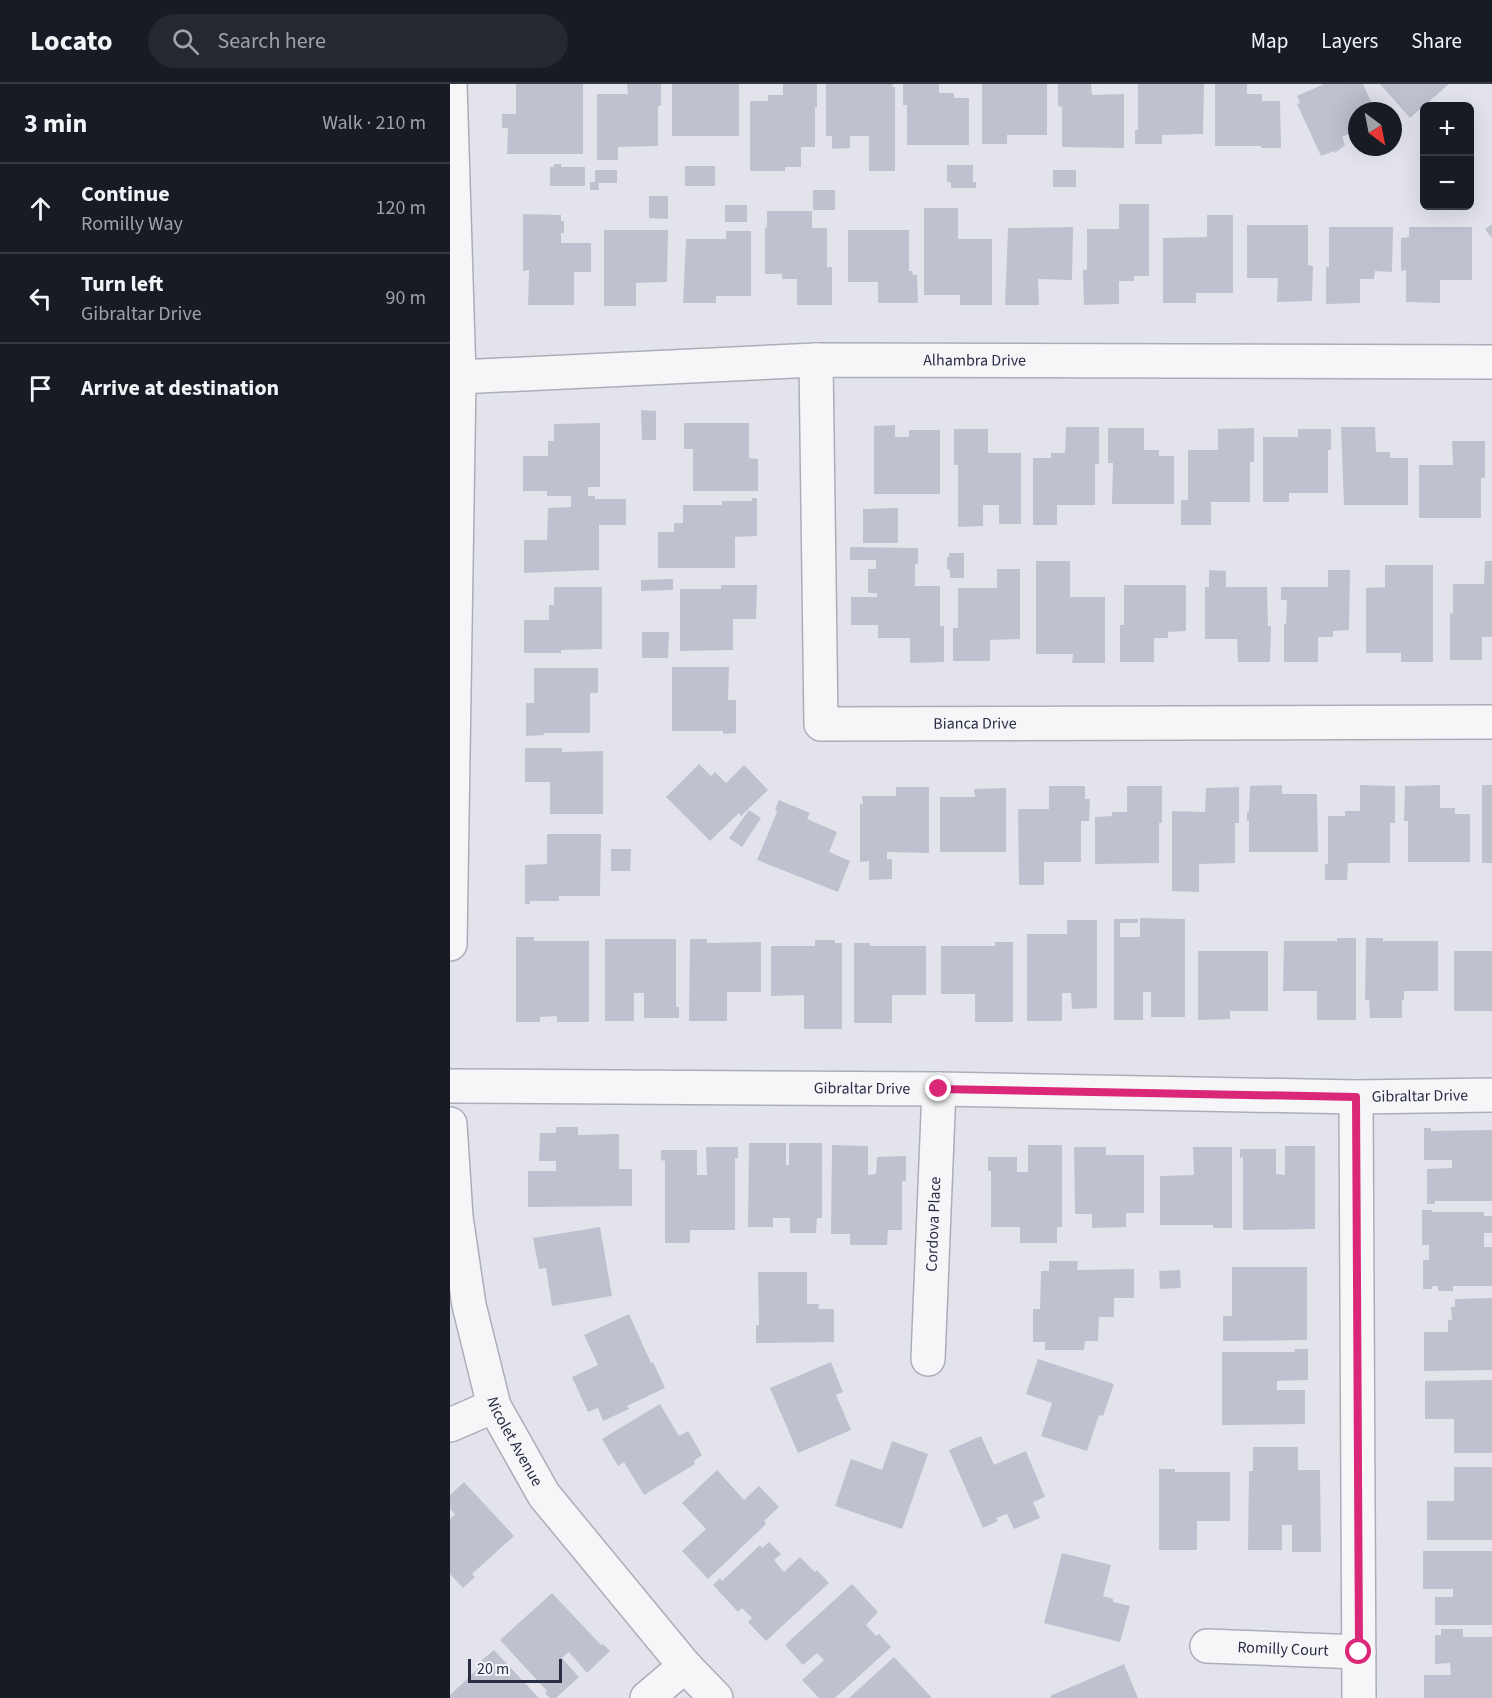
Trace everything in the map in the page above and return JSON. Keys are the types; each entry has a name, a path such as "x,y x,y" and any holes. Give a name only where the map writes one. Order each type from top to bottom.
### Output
{"street":[{"path":"450,84 459,377 450,944"},
{"name":"Alhambra Drive","path":"459,377 816,360 1492,362"},
{"name":"Bianca Drive","path":"816,360 821,724 1492,722"},
{"name":"Gibraltar Drive","path":"450,1086 939,1089 1356,1097 1492,1095"},
{"name":"Cordova Place","path":"928,1359 939,1089"},
{"path":"1356,1097 1359,1698"},
{"name":"Nicolet Avenue","path":"450,1124 456,1217 470,1305 494,1406 544,1495 685,1666 716,1698"},
{"path":"450,1425 494,1406"},
{"name":"Romilly Court","path":"1207,1646 1359,1652"},
{"path":"647,1698 685,1666"}],"building":[{"path":"516,84 583,84 583,154 507,154 508,128 502,128 502,114 516,114"},
{"path":"627,84 661,84 661,106 658,106 658,146 618,147 618,160 597,160 597,94 628,94"},
{"path":"672,84 739,84 739,136 672,136"},
{"path":"783,84 817,84 815,147 801,147 801,167 785,167 785,171 750,171 750,101 768,101 768,95 783,95"},
{"path":"826,84 893,84 892,87 895,87 895,171 869,171 869,136 850,136 850,148 832,149 832,136 826,136"},
{"path":"903,84 939,84 939,93 954,93 954,98 969,98 969,145 907,145 907,105 903,105"},
{"path":"982,84 1047,84 1047,135 1007,135 1007,144 982,144"},
{"path":"1058,84 1091,84 1092,95 1124,94 1124,148 1062,147 1062,107 1058,106"},
{"path":"1138,84 1204,84 1203,134 1162,135 1162,144 1135,144 1135,130 1138,130"},
{"path":"1215,84 1247,84 1247,94 1262,94 1262,101 1280,101 1281,148 1215,146"},
{"path":"1324,84 1363,84 1371,102 1348,102 1348,134 1342,137 1345,145 1335,153 1334,151 1321,156 1297,104 1300,103 1297,96"},
{"path":"1380,84 1449,84 1428,102 1420,102 1420,109 1410,118 1402,109 1402,102 1396,102"},
{"path":"554,164 561,164 561,167 585,167 585,186 550,186 550,167 554,167"},
{"path":"947,165 973,165 973,182 976,182 976,188 951,188 951,183 947,182"},
{"path":"685,166 715,166 715,186 685,186"},
{"path":"595,170 617,170 617,183 598,183 599,190 590,190 590,182 595,182"},
{"path":"1053,170 1076,170 1076,187 1053,187"},
{"path":"813,190 835,190 835,210 813,210"},
{"path":"649,196 668,196 668,219 649,218"},
{"path":"1119,204 1149,204 1149,276 1134,276 1134,281 1119,281 1119,304 1084,305 1083,270 1087,270 1087,229 1119,229"},
{"path":"725,205 747,205 747,222 725,222"},
{"path":"924,208 958,208 958,239 992,239 992,305 960,305 960,295 924,295"},
{"path":"767,211 812,211 812,228 827,228 827,267 832,267 832,305 797,305 797,279 782,279 782,274 765,274"},
{"path":"523,214 561,215 561,221 564,221 564,233 561,233 561,243 591,243 591,272 574,272 574,305 528,305 529,270 523,271"},
{"path":"1207,215 1233,215 1233,293 1196,293 1196,303 1163,303 1163,238 1207,237"},
{"path":"1492,224 1492,238 1485,229"},
{"path":"1247,225 1308,225 1308,265 1313,266 1312,301 1277,302 1278,278 1247,278"},
{"path":"1073,227 1072,280 1038,279 1039,305 1005,305 1008,228"},
{"path":"1329,227 1393,227 1392,272 1375,271 1374,279 1360,279 1360,303 1326,304"},
{"path":"1409,227 1472,227 1472,280 1440,280 1440,303 1406,302 1406,270 1401,271 1401,238 1409,237"},
{"path":"604,230 668,230 667,282 636,283 636,306 604,306"},
{"path":"848,230 909,230 909,271 917,275 918,303 878,303 878,282 848,282"},
{"path":"726,231 751,231 751,296 716,296 716,303 683,303 686,239 726,239"},
{"path":"641,410 656,411 656,440 642,440"},
{"path":"600,423 600,487 588,487 588,496 595,496 595,499 626,499 626,525 599,525 599,570 524,573 524,540 547,540 548,508 571,507 571,496 547,496 547,491 523,491 523,456 548,456 548,441 554,441 554,424"},
{"path":"684,423 749,423 749,458 758,459 758,491 693,491 693,449 684,449"},
{"path":"895,425 895,437 909,437 909,430 940,430 940,494 874,494 874,426"},
{"path":"1066,427 1099,427 1099,464 1095,464 1095,505 1057,505 1057,525 1033,525 1033,458 1051,458 1051,453 1065,453"},
{"path":"1341,427 1375,427 1376,452 1390,452 1390,458 1408,458 1408,505 1344,505"},
{"path":"1108,428 1144,428 1144,450 1159,450 1159,456 1174,456 1174,504 1112,504 1113,463 1108,463"},
{"path":"1254,428 1254,462 1250,462 1250,502 1211,502 1211,525 1181,525 1181,500 1188,500 1188,450 1218,450 1218,429"},
{"path":"954,429 988,429 988,453 1021,453 1021,524 999,524 999,505 983,505 983,526 958,527 958,465 954,465"},
{"path":"1298,429 1331,429 1331,450 1328,450 1328,493 1289,493 1289,502 1263,502 1263,437 1298,437"},
{"path":"1452,441 1485,441 1485,478 1481,478 1481,518 1419,518 1419,465 1453,465"},
{"path":"752,498 757,498 757,536 735,537 735,568 658,568 658,532 674,532 674,523 683,523 683,505 722,505 722,501 752,501"},
{"path":"898,508 898,543 863,543 863,509"},
{"path":"850,547 918,548 915,586 940,586 940,626 944,626 944,662 910,663 910,638 878,638 878,625 851,625 851,597 877,597 877,593 868,593 868,569 876,569 876,560 850,560"},
{"path":"949,553 964,553 964,578 950,578 950,570 947,569"},
{"path":"1036,561 1070,561 1070,597 1105,597 1105,663 1072,663 1073,654 1036,654"},
{"path":"1485,561 1492,561 1492,637 1482,637 1482,660 1450,660 1450,613 1453,614 1453,584 1484,584"},
{"path":"1385,565 1433,565 1433,662 1401,662 1401,653 1366,653 1366,588 1385,587"},
{"path":"997,569 1020,569 1020,639 990,640 990,661 953,661 953,628 958,628 958,588 997,588"},
{"path":"1209,570 1226,571 1226,587 1267,587 1268,626 1271,626 1270,662 1238,662 1237,639 1205,639 1205,587 1209,587"},
{"path":"1328,570 1350,570 1349,630 1333,631 1333,637 1318,637 1318,662 1284,662 1284,624 1286,624 1287,600 1281,600 1281,587 1328,587"},
{"path":"673,579 673,590 641,591 641,580"},
{"path":"721,585 757,585 756,619 733,619 733,650 680,651 680,589 721,589"},
{"path":"1124,585 1186,585 1186,631 1168,632 1168,638 1154,638 1154,662 1120,662 1120,625 1124,625"},
{"path":"554,587 602,587 602,649 561,650 561,653 524,653 524,620 549,620 549,605 554,605"},
{"path":"642,632 669,632 668,658 642,658"},
{"path":"672,667 729,667 728,700 736,700 736,733 672,731"},
{"path":"534,668 598,668 598,693 590,693 590,733 544,733 544,735 526,736 526,703 534,703"},
{"path":"525,748 562,748 562,752 603,751 603,814 550,814 550,782 525,782"},
{"path":"699,764 711,776 715,772 726,783 744,765 768,790 741,816 739,813 710,841 666,797"},
{"path":"1282,785 1282,794 1317,794 1318,852 1249,852 1247,813 1249,812 1250,786"},
{"path":"1360,785 1395,786 1395,823 1390,823 1390,863 1348,863 1347,880 1325,880 1325,864 1328,864 1328,816 1345,816 1345,811 1360,811"},
{"path":"1440,785 1440,808 1455,808 1455,814 1470,814 1470,862 1408,862 1408,821 1404,821 1405,786"},
{"path":"1482,785 1492,785 1492,863 1482,863"},
{"path":"1049,786 1085,786 1085,799 1090,799 1089,821 1081,821 1081,862 1044,862 1044,885 1019,885 1018,809 1049,809"},
{"path":"1127,786 1162,786 1159,863 1095,864 1095,817 1112,816 1112,812 1127,812"},
{"path":"896,787 929,787 929,853 887,852 887,859 892,859 892,879 869,880 869,861 860,862 862,796 896,796"},
{"path":"1239,787 1239,823 1235,823 1235,863 1199,864 1199,892 1172,891 1172,811 1205,812 1206,788"},
{"path":"1006,788 1006,852 940,852 940,797 975,797 974,789"},
{"path":"779,800 810,813 807,819 837,832 829,852 850,861 838,892 757,860 777,812 775,810"},
{"path":"749,810 761,818 742,847 729,838"},
{"path":"547,834 601,834 600,896 559,896 559,901 530,901 530,904 525,904 525,865 547,864"},
{"path":"611,849 631,849 630,871 611,871"},
{"path":"1140,918 1185,919 1185,1017 1151,1017 1151,992 1143,992 1143,1020 1114,1020 1114,919 1138,919 1138,923 1120,923 1120,937 1140,937"},
{"path":"1067,920 1097,920 1097,1008 1072,1009 1071,993 1062,993 1062,1021 1027,1021 1027,934 1067,934"},
{"path":"516,937 534,937 534,941 589,941 589,1022 557,1022 557,1016 540,1017 540,1022 516,1022"},
{"path":"1337,938 1356,938 1356,1020 1317,1020 1317,991 1283,991 1284,941 1337,941"},
{"path":"1366,938 1383,938 1383,941 1438,941 1438,991 1404,991 1402,1018 1370,1018 1369,1000 1365,1000"},
{"path":"605,939 676,939 676,1007 679,1007 679,1018 644,1018 644,993 634,993 634,1021 605,1021"},
{"path":"690,939 707,939 707,943 761,942 761,992 727,992 727,1021 689,1021"},
{"path":"815,940 835,940 835,943 842,943 842,1029 804,1029 804,995 771,996 771,946 815,946"},
{"path":"995,942 1013,942 1013,1022 975,1022 975,994 941,994 941,946 995,946"},
{"path":"854,943 870,943 870,946 926,946 926,995 892,995 892,1023 854,1023"},
{"path":"1198,951 1268,951 1268,1011 1230,1011 1230,1019 1198,1020"},
{"path":"1454,951 1492,951 1492,1011 1454,1011"},
{"path":"556,1127 578,1127 578,1135 619,1134 619,1169 632,1169 632,1206 528,1207 528,1171 556,1171 556,1161 539,1161 540,1133 556,1133"},
{"path":"1424,1128 1431,1128 1431,1131 1492,1130 1492,1201 1435,1201 1435,1204 1427,1204 1427,1169 1452,1168 1452,1160 1424,1160"},
{"path":"749,1143 786,1143 786,1165 789,1165 789,1143 822,1143 822,1218 817,1218 816,1233 790,1233 790,1218 773,1218 773,1227 748,1227"},
{"path":"832,1145 868,1146 868,1175 876,1174 877,1157 906,1156 906,1181 902,1181 902,1230 888,1230 887,1245 850,1245 850,1234 831,1234"},
{"path":"1028,1145 1062,1145 1062,1227 1057,1227 1057,1243 1020,1243 1020,1227 991,1227 991,1171 988,1171 988,1157 1017,1157 1017,1172 1028,1172"},
{"path":"1285,1146 1315,1146 1315,1229 1243,1230 1243,1157 1240,1158 1240,1149 1276,1149 1276,1174 1285,1175"},
{"path":"706,1147 738,1147 738,1158 735,1158 735,1230 690,1230 690,1243 665,1243 665,1161 661,1160 661,1150 697,1150 697,1175 707,1175"},
{"path":"1074,1147 1106,1147 1106,1155 1144,1155 1144,1213 1126,1213 1126,1227 1092,1228 1092,1214 1075,1214"},
{"path":"1193,1147 1232,1147 1232,1228 1213,1228 1213,1225 1160,1225 1160,1176 1194,1175"},
{"path":"1422,1210 1484,1212 1484,1216 1492,1216 1492,1233 1484,1233 1484,1247 1492,1247 1492,1286 1453,1286 1453,1291 1438,1291 1438,1286 1423,1289 1423,1260 1429,1260 1429,1245 1422,1245"},
{"path":"600,1227 612,1296 552,1306 546,1268 539,1269 533,1238"},
{"path":"1049,1261 1078,1261 1077,1270 1134,1269 1134,1298 1114,1298 1114,1317 1099,1317 1098,1341 1085,1341 1084,1350 1045,1350 1045,1342 1033,1342 1033,1309 1040,1309 1041,1271 1049,1271"},
{"path":"1232,1267 1307,1267 1307,1340 1223,1341 1223,1316 1232,1316"},
{"path":"1180,1270 1181,1288 1160,1289 1159,1271"},
{"path":"758,1272 807,1272 807,1304 819,1304 818,1309 834,1309 834,1342 756,1343 756,1325 759,1325"},
{"path":"1492,1298 1492,1370 1424,1371 1424,1332 1448,1332 1448,1320 1452,1320 1451,1307 1455,1307 1455,1299"},
{"path":"629,1314 665,1388 627,1406 629,1409 603,1421 598,1408 588,1412 572,1377 598,1365 584,1335"},
{"path":"1294,1349 1308,1349 1308,1380 1277,1381 1277,1390 1305,1390 1305,1424 1222,1425 1222,1352 1295,1352"},
{"path":"1038,1359 1114,1384 1103,1416 1099,1415 1087,1451 1041,1436 1052,1403 1026,1394"},
{"path":"831,1362 843,1392 836,1395 851,1430 798,1453 770,1388"},
{"path":"1492,1380 1492,1453 1454,1453 1454,1419 1425,1419 1425,1381"},
{"path":"660,1404 679,1436 688,1431 702,1455 694,1461 695,1464 644,1495 624,1462 618,1466 602,1439"},
{"path":"981,1436 994,1465 1026,1451 1045,1497 1033,1502 1040,1518 1014,1529 1007,1514 996,1518 998,1521 983,1528 949,1450"},
{"path":"892,1441 928,1454 902,1529 835,1506 851,1459 882,1470"},
{"path":"1253,1447 1298,1447 1298,1470 1320,1470 1321,1552 1292,1552 1292,1525 1282,1525 1282,1550 1248,1550 1249,1471 1253,1471"},
{"path":"1454,1467 1492,1467 1492,1540 1427,1540 1427,1501 1454,1501"},
{"path":"1159,1469 1175,1469 1175,1472 1230,1472 1230,1521 1197,1521 1197,1550 1159,1550"},
{"path":"717,1470 744,1500 759,1486 779,1507 764,1521 766,1524 708,1579 682,1551 706,1529 682,1503"},
{"path":"464,1482 514,1536 472,1574 475,1577 463,1588 450,1574 450,1519 455,1514 450,1509 450,1495"},
{"path":"769,1542 781,1554 774,1560 784,1572 800,1557 829,1583 766,1641 748,1622 752,1618 742,1608 738,1612 713,1585 720,1578 722,1581 760,1545 762,1548"},
{"path":"1423,1551 1492,1551 1492,1625 1435,1625 1435,1597 1453,1597 1453,1589 1423,1589"},
{"path":"1062,1553 1111,1565 1103,1596 1113,1599 1113,1602 1130,1606 1120,1642 1044,1623"},
{"path":"852,1584 878,1612 866,1625 876,1636 879,1634 891,1647 835,1698 819,1698 802,1680 824,1660 817,1653 803,1665 785,1645"},
{"path":"552,1593 601,1645 603,1644 610,1651 587,1673 569,1652 562,1658 579,1677 556,1698 550,1698 545,1693 547,1691 500,1640"},
{"path":"1441,1629 1463,1629 1463,1637 1492,1637 1492,1698 1424,1698 1424,1675 1451,1675 1450,1663 1435,1664 1435,1635 1441,1635"},
{"path":"494,1650 539,1698 450,1698 450,1695 483,1664 481,1661"},
{"path":"894,1657 932,1698 849,1698"},
{"path":"1124,1664 1138,1698 1051,1698 1050,1696"}],"route":[{"path":"939,1089 1356,1097 1359,1652"}]}
